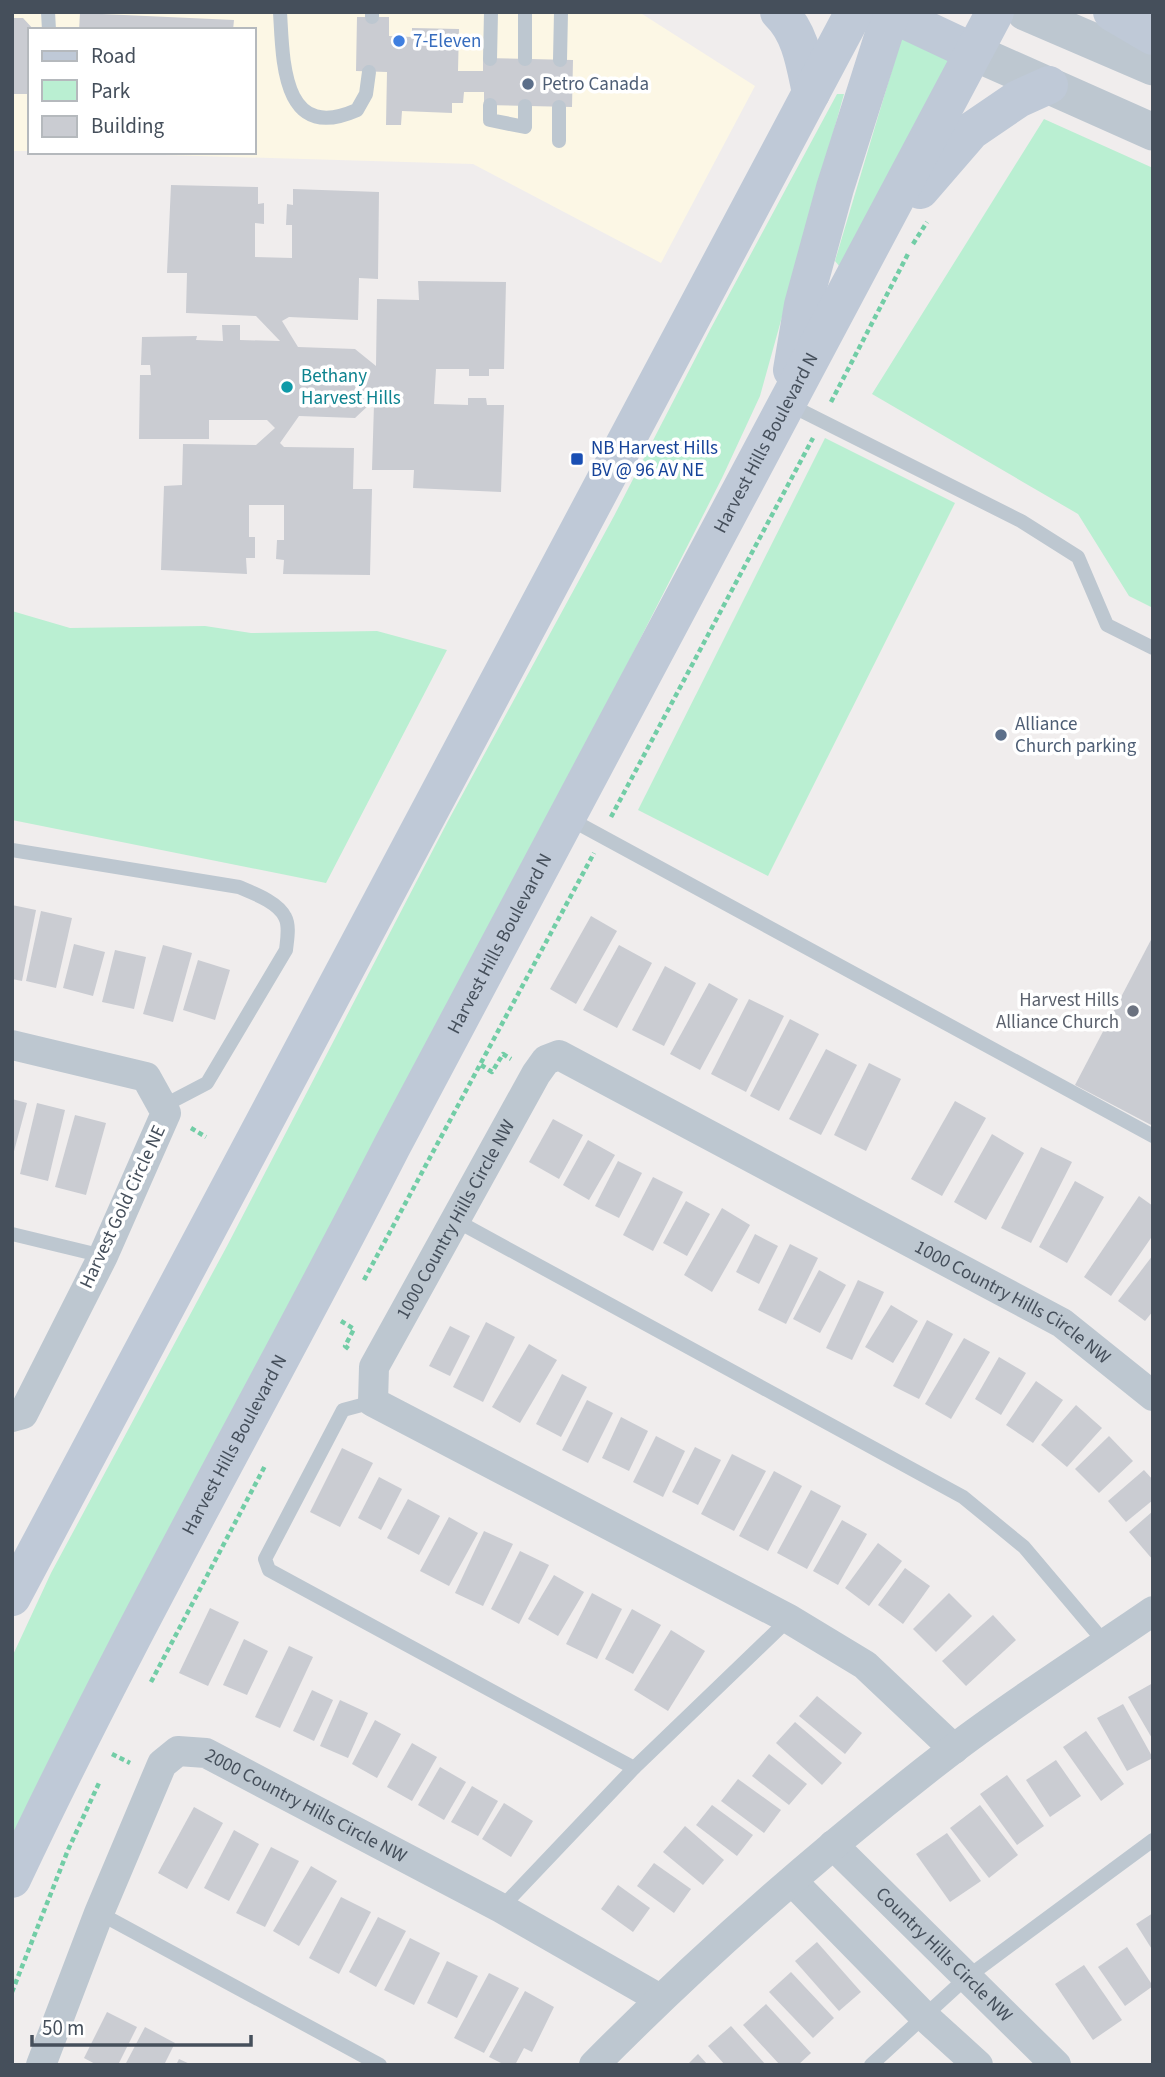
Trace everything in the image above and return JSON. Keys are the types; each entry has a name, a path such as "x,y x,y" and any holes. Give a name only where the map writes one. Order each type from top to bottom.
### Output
{"main road":[{"path":"779,12 794,33 803,56 811,93"},
{"path":"966,12 968,38 973,52"},
{"name":"Harvest Hills Boulevard N","path":"12,1879 74,1748 995,12"},
{"path":"1112,12 1153,36"},
{"path":"12,1597 811,93 881,13"},
{"path":"881,13 973,52"},
{"path":"787,403 803,305 881,13"},
{"path":"862,262 949,153 971,131 1018,99 1049,85"}],"street":[{"path":"1025,12 1153,67"},
{"path":"973,52 1153,132"},
{"name":"Harvest Gold Circle NE","path":"12,1045 146,1077 166,1113 103,1256 23,1414 12,1416"},
{"name":"1000 Country Hills Circle NW","path":"373,1402 374,1367 536,1074 546,1060 559,1055 1062,1323 1153,1396"},
{"path":"373,1402 789,1619 865,1665 954,1749"},
{"path":"594,2065 660,1998 833,1845 954,1749 1153,1611"},
{"name":"2000 Country Hills Circle NW","path":"41,2065 99,1913 162,1764 178,1751 206,1753 501,1908 660,1998"},
{"name":"Country Hills Circle NW","path":"833,1845 1056,2065"},
{"path":"792,1881 923,2016 978,2065"}],"lane":[{"path":"490,59 491,12"},
{"path":"525,12 525,59"},
{"path":"560,60 561,12"},
{"path":"281,14 281,43 290,92 298,106 311,116 338,117 357,110 366,94 369,72"},
{"path":"490,105 490,120 525,127 525,106"},
{"path":"559,107 559,141"},
{"path":"787,403 1021,521 1078,558 1107,625 1153,648"},
{"path":"568,818 1153,1136"},
{"path":"12,850 239,887 265,898 285,916 288,933 286,950 207,1083 163,1105"},
{"path":"455,1220 963,1497 1024,1547 1106,1644"},
{"path":"12,1234 103,1256"},
{"path":"373,1402 343,1410 265,1559 269,1570 634,1768"},
{"path":"501,1908 634,1768 789,1619"},
{"path":"871,2065 966,1978 1153,1840"},
{"path":"99,1913 380,2065"}],"path":[{"path":"361,1285 488,1053 931,215"},
{"path":"341,1321 348,1309"},
{"path":"145,1692 269,1457"},
{"path":"107,1766 119,1742"},
{"path":"12,1992 68,1850 101,1778"}],"shaded area":[{"path":"12,12 639,12 755,86 661,263 473,164 132,154 256,154 256,28 28,28 28,151 12,151"}],"green space":[{"path":"903,33 952,59 840,267 835,261"},
{"path":"837,94 844,94 760,396 722,478 450,1013 12,1842 12,1657 51,1573 227,1246 448,821 614,516"},
{"path":"1044,119 1153,168 1153,608 1129,596 1078,514 872,394"},
{"path":"825,438 955,503 768,876 638,810"},
{"path":"12,611 70,628 205,626 251,633 377,631 447,650 326,883 12,820"}],"building":[{"path":"80,13 234,20 233,28 79,28"},
{"path":"357,17 389,17 389,36 412,37 412,28 459,29 458,71 483,71 483,58 573,60 572,107 484,105 484,92 464,92 463,103 452,103 452,113 402,111 401,125 386,125 387,72 356,71"},
{"path":"12,18 23,18 32,28 28,28 28,94 12,94"},
{"name":"Bethany Harvest Hills","path":"171,185 258,187 258,204 264,203 264,224 255,223 255,257 292,258 292,225 286,225 287,204 293,205 293,189 379,192 378,279 359,278 358,320 289,317 282,321 298,347 355,349 376,366 377,299 419,300 418,281 506,282 504,369 489,369 489,376 469,376 469,369 436,369 434,404 468,405 468,398 486,398 487,405 504,405 501,492 413,488 414,470 372,470 374,404 371,403 355,418 299,416 280,443 284,447 354,448 353,489 372,489 370,575 283,574 284,560 276,559 277,540 284,540 284,505 249,505 249,537 255,537 255,558 246,558 247,574 161,570 164,486 182,485 183,444 256,445 275,428 267,420 209,420 209,439 139,439 140,375 151,375 150,365 141,365 142,337 197,336 196,340 223,341 222,325 240,325 240,340 280,341 256,316 186,313 187,273 167,273"},
{"path":"12,905 36,910 22,981 12,979"},
{"path":"41,911 72,918 56,988 26,981"},
{"path":"591,916 617,931 576,1004 550,989"},
{"name":"Harvest Hills Alliance Church","path":"1153,936 1153,1126 1075,1085"},
{"path":"74,944 105,952 93,996 63,988"},
{"path":"163,945 192,953 173,1022 143,1014"},
{"path":"619,945 652,963 617,1028 583,1010"},
{"path":"115,950 146,957 134,1009 102,1002"},
{"path":"198,960 230,970 215,1020 183,1010"},
{"path":"665,966 696,983 664,1046 632,1030"},
{"path":"709,983 738,999 700,1070 670,1054"},
{"path":"749,999 784,1016 746,1092 711,1074"},
{"path":"790,1019 819,1034 779,1111 750,1096"},
{"path":"826,1049 857,1065 821,1135 789,1119"},
{"path":"869,1063 901,1079 866,1151 834,1135"},
{"path":"12,1099 27,1103 13,1155 12,1155"},
{"path":"955,1101 986,1118 942,1196 911,1179"},
{"path":"37,1103 65,1110 48,1181 20,1174"},
{"path":"75,1115 106,1123 86,1195 55,1187"},
{"path":"553,1119 583,1135 559,1179 529,1162"},
{"path":"992,1134 1024,1153 986,1220 954,1202"},
{"path":"588,1140 615,1155 589,1200 563,1185"},
{"path":"1041,1147 1072,1162 1031,1243 1001,1228"},
{"path":"618,1161 642,1173 619,1218 595,1206"},
{"path":"653,1177 683,1192 653,1251 623,1235"},
{"path":"1075,1181 1104,1197 1067,1263 1039,1247"},
{"path":"1139,1196 1153,1206 1153,1235 1111,1296 1084,1277"},
{"path":"686,1201 710,1214 687,1256 663,1243"},
{"path":"722,1208 750,1225 712,1292 684,1275"},
{"path":"755,1234 778,1246 759,1284 736,1272"},
{"path":"790,1244 818,1258 786,1324 758,1310"},
{"path":"1153,1255 1153,1311 1145,1321 1118,1301"},
{"path":"819,1270 846,1285 820,1333 793,1319"},
{"path":"858,1280 884,1292 852,1360 826,1348"},
{"path":"891,1305 918,1321 893,1363 865,1347"},
{"path":"927,1320 953,1334 919,1399 893,1386"},
{"path":"486,1322 515,1337 483,1402 453,1387"},
{"path":"450,1326 470,1336 450,1376 429,1366"},
{"path":"964,1338 990,1352 951,1419 925,1404"},
{"path":"529,1344 557,1360 520,1423 492,1407"},
{"path":"999,1357 1026,1373 1001,1415 975,1399"},
{"path":"562,1374 587,1387 561,1437 536,1424"},
{"path":"1036,1381 1063,1400 1033,1443 1006,1425"},
{"path":"587,1400 613,1413 588,1463 562,1450"},
{"path":"1076,1405 1102,1428 1067,1467 1041,1445"},
{"path":"621,1417 648,1431 629,1471 602,1458"},
{"path":"656,1436 685,1451 663,1497 633,1482"},
{"path":"1109,1436 1133,1461 1099,1493 1075,1469"},
{"path":"695,1447 721,1460 698,1505 672,1492"},
{"path":"342,1448 373,1463 340,1527 310,1512"},
{"path":"732,1454 766,1471 734,1531 701,1514"},
{"path":"1144,1470 1153,1480 1153,1500 1126,1522 1108,1501"},
{"path":"774,1471 802,1486 768,1551 739,1536"},
{"path":"379,1477 402,1489 381,1530 358,1518"},
{"path":"811,1490 841,1506 807,1569 777,1553"},
{"path":"408,1499 440,1516 419,1555 387,1538"},
{"path":"1153,1511 1153,1560 1129,1532"},
{"path":"449,1517 478,1533 449,1586 420,1571"},
{"path":"842,1520 867,1534 838,1585 813,1571"},
{"path":"484,1531 513,1544 483,1606 455,1593"},
{"path":"878,1543 902,1561 869,1606 845,1588"},
{"path":"520,1551 549,1565 519,1624 491,1609"},
{"path":"905,1568 930,1586 903,1624 878,1605"},
{"path":"554,1575 584,1592 558,1636 528,1619"},
{"path":"592,1593 622,1609 597,1659 566,1644"},
{"path":"949,1593 972,1616 936,1652 913,1629"},
{"path":"210,1608 239,1622 208,1686 179,1673"},
{"path":"632,1609 661,1625 633,1674 605,1659"},
{"path":"993,1615 1016,1640 966,1686 942,1661"},
{"path":"671,1630 705,1651 668,1711 634,1690"},
{"path":"244,1639 268,1651 247,1695 223,1685"},
{"path":"289,1646 313,1657 280,1728 255,1717"},
{"path":"1153,1683 1153,1740 1128,1697"},
{"path":"312,1690 333,1700 314,1741 293,1731"},
{"path":"817,1696 862,1733 845,1754 799,1716"},
{"path":"340,1700 368,1713 348,1758 320,1746"},
{"path":"1123,1704 1153,1758 1127,1771 1097,1718"},
{"path":"375,1720 401,1734 377,1778 352,1764"},
{"path":"795,1722 842,1763 822,1785 776,1743"},
{"path":"1086,1731 1124,1784 1101,1801 1063,1747"},
{"path":"412,1743 437,1757 412,1801 387,1787"},
{"path":"769,1754 807,1784 789,1805 752,1776"},
{"path":"1056,1760 1081,1796 1050,1817 1026,1780"},
{"path":"440,1767 466,1782 444,1820 418,1805"},
{"path":"1007,1775 1044,1826 1017,1845 980,1794"},
{"path":"738,1779 781,1810 764,1833 721,1801"},
{"path":"472,1786 498,1801 478,1836 451,1822"},
{"path":"504,1803 533,1821 511,1857 482,1839"},
{"path":"712,1805 753,1835 737,1856 696,1825"},
{"path":"980,1805 1018,1855 989,1878 950,1828"},
{"path":"194,1807 223,1823 187,1889 158,1873"},
{"path":"685,1826 724,1860 703,1885 663,1852"},
{"path":"234,1830 259,1844 229,1901 204,1888"},
{"path":"947,1833 981,1881 950,1902 916,1854"},
{"path":"271,1847 299,1861 265,1927 236,1913"},
{"path":"654,1863 691,1889 674,1913 637,1886"},
{"path":"311,1866 337,1881 299,1946 273,1931"},
{"path":"618,1885 650,1908 633,1932 601,1909"},
{"path":"341,1897 371,1912 339,1974 309,1958"},
{"path":"1153,1913 1153,1951 1136,1924"},
{"path":"378,1917 406,1931 376,1987 349,1972"},
{"path":"410,1938 440,1953 414,2005 384,1990"},
{"path":"817,1942 861,1992 839,2011 795,1961"},
{"path":"1127,1947 1153,1986 1125,2006 1098,1967"},
{"path":"447,1961 478,1976 457,2018 427,2003"},
{"path":"1084,1965 1122,2020 1093,2040 1055,1984"},
{"path":"791,1972 834,2018 813,2038 769,1992"},
{"path":"489,1973 519,1988 484,2053 454,2038"},
{"path":"525,1991 554,2007 532,2052 524,2048 515,2065 505,2065 489,2057"},
{"path":"766,2004 811,2053 798,2065 780,2065 743,2025"},
{"path":"107,2012 137,2027 118,2065 97,2065 84,2058"},
{"path":"731,2026 766,2065 725,2065 708,2046"},
{"path":"145,2027 175,2043 164,2065 125,2065"},
{"path":"698,2054 708,2065 687,2065"},
{"path":"179,2059 192,2065 176,2065"}],"place":[{"name":"7-Eleven","path":"399,41"},
{"name":"Petro Canada","path":"528,84"},
{"name":"Bethany Harvest Hills","path":"287,387"},
{"name":"NB Harvest Hills BV @ 96 AV NE","path":"577,459"},
{"name":"Alliance Church parking","path":"1001,735"},
{"name":"Harvest Hills Alliance Church","path":"1133,1011"}]}
